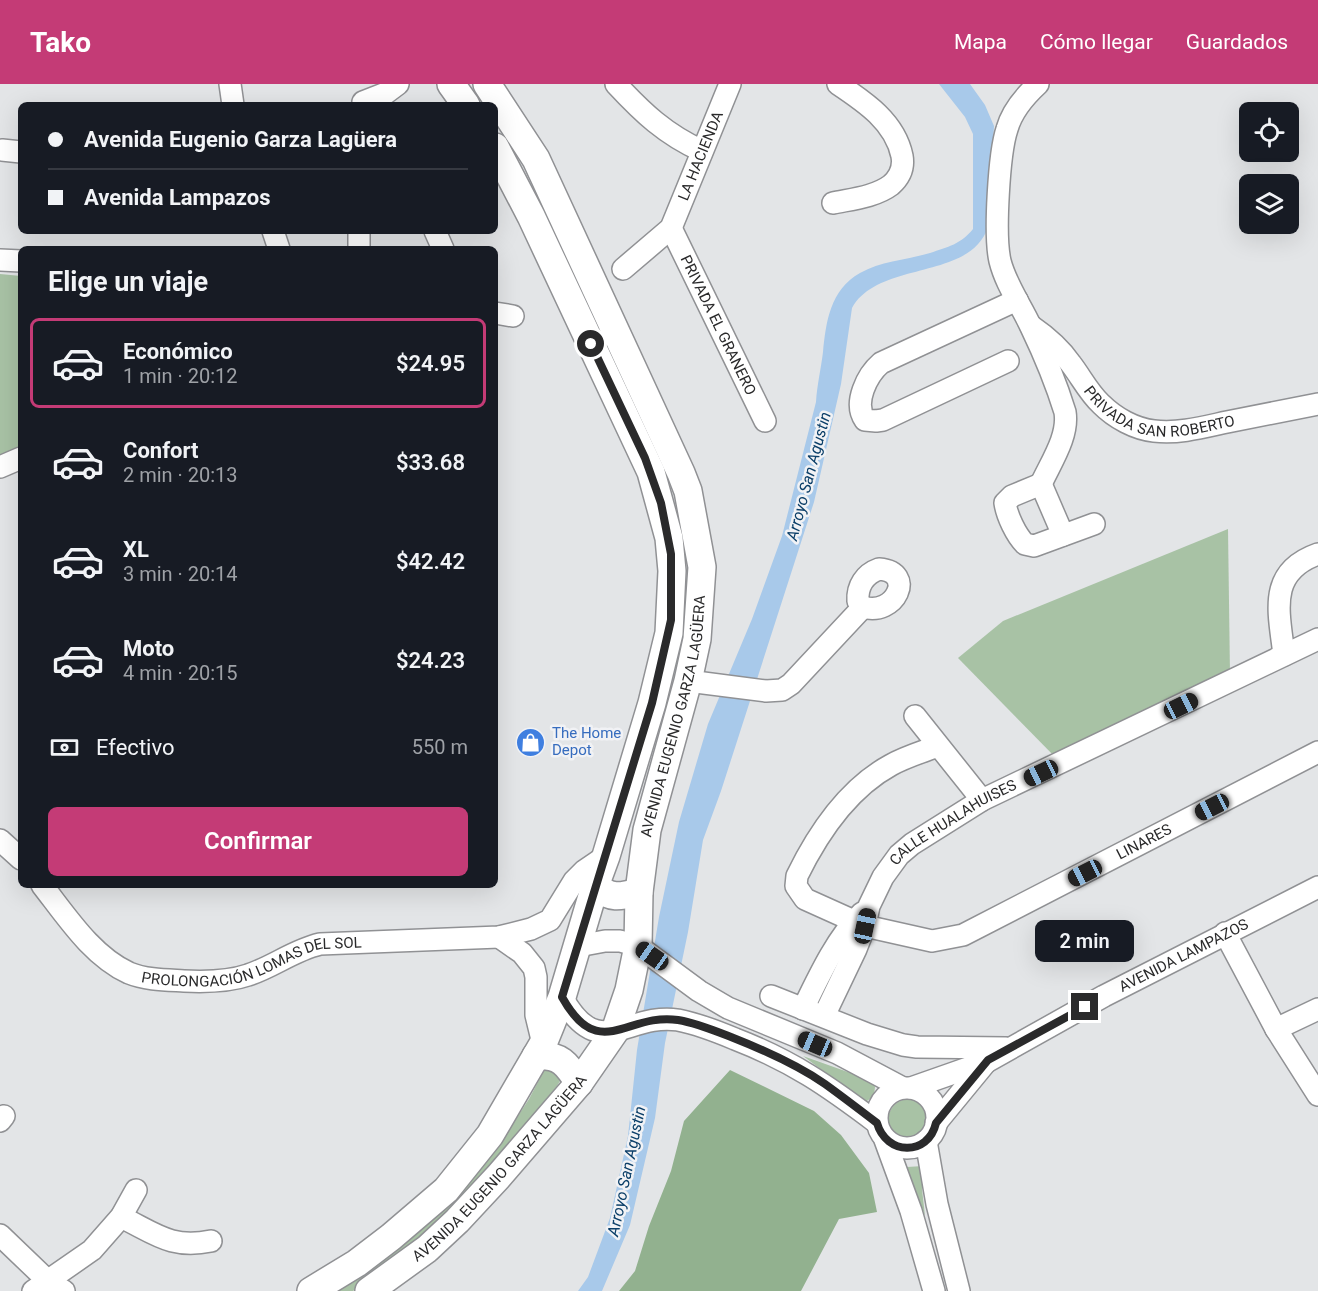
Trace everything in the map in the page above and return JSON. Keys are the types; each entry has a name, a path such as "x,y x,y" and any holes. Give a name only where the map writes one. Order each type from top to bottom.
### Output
{"main road":[{"path":"451,84 464,102"},
{"name":"AVENIDA EUGENIO GARZA LAGÜERA","path":"369,1291 427,1249 498,1178 579,1083 615,1031 629,990 638,946 639,892 651,809 688,681 697,639 702,567 688,491 668,442 536,159 487,84"},
{"name":"AVENIDA EUGENIO GARZA LAGÜERA","path":"311,1291 392,1238 446,1190 490,1135 540,1050 562,997 606,856 652,703 669,633 672,571 669,538 648,465 531,216 498,153"},
{"path":"531,216 539,207 548,202 557,202"},
{"path":"595,886 602,892 613,896 639,892"},
{"path":"540,1050 556,1057 570,1070 579,1083"}],"street":[{"path":"230,84 233,102"},
{"path":"363,97 386,93 398,84"},
{"path":"616,84 663,130 679,141 702,151"},
{"name":"LA HACIENDA","path":"671,228 730,84"},
{"path":"833,203 863,197 882,190 897,179 903,161 896,138 882,118 838,84"},
{"name":"PRIVADA SAN ROBERTO","path":"1038,84 1021,102 1007,129 1002,157 998,234 1000,260 1017,300 1031,325 1062,402 1066,422 1065,431 1041,484"},
{"path":"623,269 671,228"},
{"name":"PRIVADA EL GRANERO","path":"671,228 765,421"},
{"path":"0,260 18,261"},
{"path":"1008,361 883,420 865,420 860,413 861,400 868,378 881,363 1017,300"},
{"name":"PRIVADA SAN ROBERTO","path":"1031,325 1062,352 1101,404 1120,418 1141,428 1175,432 1318,404"},
{"path":"0,467 18,459"},
{"path":"1064,534 1041,484 1005,502 1022,541 1029,546 1094,524"},
{"path":"1284,655 1278,611 1285,578 1292,569 1318,554"},
{"path":"688,681 766,691 782,690 791,684 863,607"},
{"name":"CALLE HUALAHUISES","path":"803,1009 862,918 883,877 899,855 926,834 982,800 1318,639"},
{"path":"915,716 982,800"},
{"name":"LINARES","path":"938,746 890,765 857,789 837,812 796,876 796,886 805,899 932,941 963,935 1318,752"},
{"path":"0,840 18,856"},
{"name":"PROLONGACIÓN LOMAS DEL SOL","path":"44,888 88,941 110,962 131,974 147,978 204,982 247,976 293,953 320,944 499,937 531,929 545,924 553,916 574,881 606,856"},
{"name":"AVENIDA LAMPAZOS","path":"907,1088 988,1060 1225,933 1318,887"},
{"name":"CALLE HUALAHUISES","path":"824,1016 862,918"},
{"path":"1225,933 1276,1029 1318,1095"},
{"path":"499,937 522,953 534,968 540,1050"},
{"path":"578,946 613,941 638,946 699,991 728,1008 837,1053 930,1100 936,1114 931,1132 937,1204 959,1291"},
{"path":"771,996 867,1034 903,1045 1010,1048"},
{"path":"562,997 570,1012 585,1027 596,1031 615,1031 667,1020 691,1023 759,1048 825,1084 898,1147 913,1147 931,1132"},
{"path":"1276,1029 1318,1009"},
{"name":"AVENIDA LAMPAZOS","path":"931,1132 988,1060"},
{"path":"907,1088 890,1093 882,1101 877,1112 881,1131 911,1211 934,1291"},
{"path":"0,1235 49,1288 92,1250 121,1217 136,1190"},
{"path":"121,1217 170,1241 193,1245 211,1241"}],"green space":[{"path":"0,274 18,276 18,447 0,455"},
{"path":"1228,529 1230,675 1058,760 958,658 1003,621"},
{"path":"803,1056 873,1081 874,1096 867,1101 858,1101 834,1079"},
{"path":"547,1065 563,1076 557,1086 461,1204 402,1256 353,1291 335,1291 398,1249 429,1222 501,1142 529,1099"},
{"path":"730,1070 814,1111 841,1135 869,1173 877,1212 839,1219 801,1291 619,1291 635,1271 649,1226 671,1171 684,1121"},
{"path":"909,1099 917,1100 924,1105 929,1112 929,1128 924,1135 917,1140 909,1141 901,1140 894,1135 889,1128 888,1120 889,1112 894,1105 901,1100"},
{"path":"923,1166 922,1189 925,1216 907,1167"}],"water":[{"name":"Arroyo San Agustin","path":"939,84 970,84 985,105 994,126 988,227 978,244 963,256 882,283 865,293 852,308 841,384 814,502 721,791 703,840 688,932 665,1043 655,1118 630,1225 602,1291 578,1291 588,1277 610,1218 628,1136 637,1050 659,917 679,822 708,724 752,619 782,536 816,402 831,308 842,288 860,273 877,266 948,247 959,242 973,229 973,134 965,117"}],"place":[{"name":"The Home Depot","path":"531,742"}],"route":[{"path":"591,344 651,472 666,520 672,571 671,620 662,669 562,997 570,1012 585,1027 596,1031 615,1031 659,1020 674,1020 691,1023 759,1048 787,1061 825,1084 877,1123 885,1140 898,1147 913,1147 926,1141 934,1131 936,1123 988,1060 1085,1007"}]}
